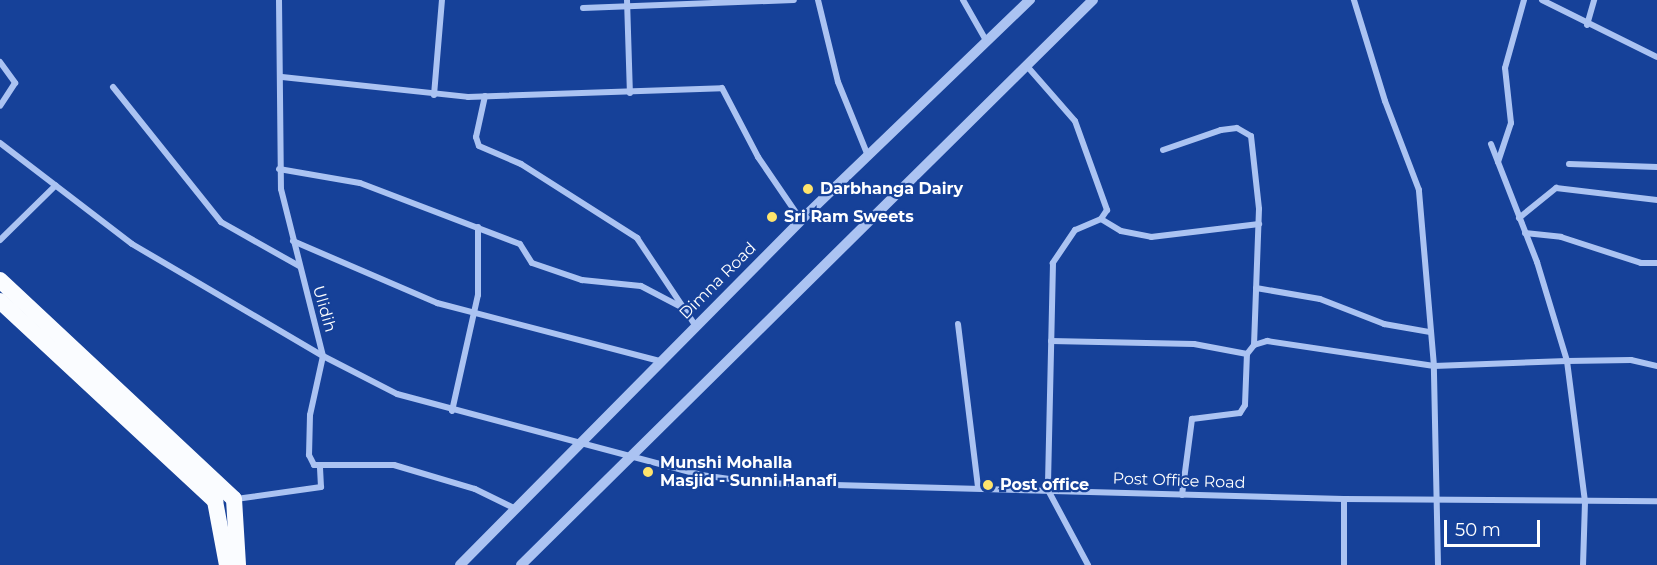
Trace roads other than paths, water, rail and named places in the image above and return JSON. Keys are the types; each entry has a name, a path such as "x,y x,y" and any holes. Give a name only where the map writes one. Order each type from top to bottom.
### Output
{"highway":[{"path":"0,280 234,499 238,565"},
{"path":"0,301 215,501 227,565"}],"street":[{"name":"Ulidih","path":"279,0 282,77 279,170 293,241 323,356 398,394 452,411 580,441 631,456"},
{"path":"434,95 442,0"},
{"path":"584,8 627,4 794,0"},
{"path":"818,0 838,82 868,156"},
{"path":"963,0 987,42"},
{"name":"Dimna Road","path":"460,565 580,441 801,220 1030,0"},
{"path":"521,565 1093,0"},
{"path":"1354,0 1384,101 1419,190 1434,366 1434,500 1438,565"},
{"path":"1498,162 1511,123 1505,68 1524,0"},
{"path":"1542,0 1587,25 1657,57"},
{"path":"1587,25 1594,0"},
{"path":"627,4 630,93"},
{"path":"0,62 15,83 0,106"},
{"path":"1026,65 1080,131 1106,203 1101,219 1075,230 1057,251 1051,341 1048,490 1088,565"},
{"path":"282,77 434,95 630,93 722,88 758,157 801,220"},
{"path":"113,87 221,222 299,266"},
{"path":"485,96 476,137 479,146 521,164 637,238 681,307 696,325"},
{"path":"1163,150 1221,130 1246,130 1257,163 1259,224 1254,345"},
{"path":"0,143 132,244 323,356 310,415 310,460 320,466 394,465 475,489 516,509"},
{"path":"1491,144 1520,218 1567,361 1585,502 1583,565"},
{"path":"1569,164 1657,167"},
{"path":"279,170 360,183 524,246 532,263 582,280 641,286 681,307"},
{"path":"0,240 56,184"},
{"path":"1520,218 1556,188 1657,200"},
{"path":"1101,219 1121,231 1151,237 1259,224"},
{"path":"452,411 474,311 478,227"},
{"path":"1525,233 1561,237 1641,263 1657,263"},
{"path":"293,241 437,303 660,361"},
{"path":"1256,288 1320,299 1390,325 1430,332"},
{"path":"958,324 978,488"},
{"path":"1051,341 1194,344 1247,354"},
{"path":"1182,495 1192,419 1240,413 1245,405 1247,354 1254,345 1267,341 1434,366 1631,360 1657,366"},
{"name":"Post Office Road","path":"631,456 701,475 759,483 1344,499 1657,501"},
{"path":"215,501 321,487 320,466"},
{"path":"1344,499 1344,565"}],"place":[{"name":"Darbhanga Dairy","path":"808,189"},
{"name":"Sri Ram Sweets","path":"772,217"},
{"name":"Munshi Mohalla Masjid - Sunni Hanafi","path":"648,472"},
{"name":"Post office","path":"988,485"}]}
